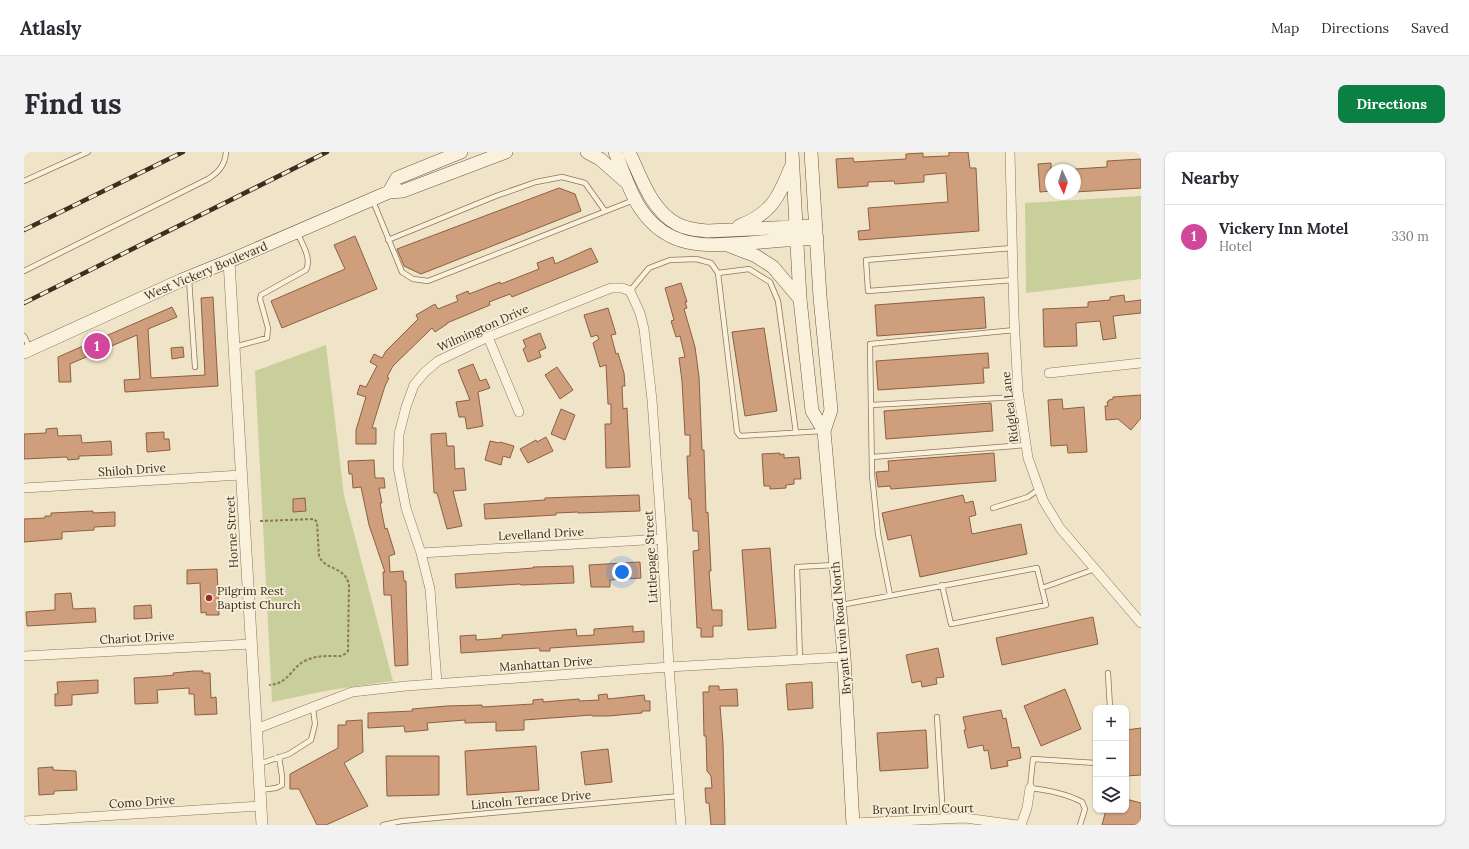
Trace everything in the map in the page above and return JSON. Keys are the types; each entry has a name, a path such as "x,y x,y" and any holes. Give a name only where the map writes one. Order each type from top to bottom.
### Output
{"main road":[{"name":"West Vickery Boulevard","path":"388,192 397,178 461,152"},
{"name":"West Vickery Boulevard","path":"27,350 188,277 229,261 388,192 403,191 506,152"},
{"path":"587,152 600,159 629,186"},
{"path":"615,152 640,208 661,231 670,237 686,243 706,245 727,244 795,233"},
{"name":"Bryant Irvin Road North","path":"811,152 820,297 831,410 824,431 844,657 853,824"},
{"path":"632,154 652,200 669,219 678,225 707,232 728,230 795,233 816,232"},
{"path":"728,230 753,221 766,212 777,198 792,158"},
{"name":"Bryant Irvin Road North","path":"792,158 795,233 800,300 812,411 824,431"},
{"path":"727,244 756,256 772,267 800,300"}],"street":[{"name":"Ridglea Lane","path":"1010,152 1015,330 1019,397 1028,458 1043,500 1060,528 1141,622"},
{"name":"Horne Street","path":"229,261 262,825"},
{"name":"Wilmington Drive","path":"438,683 430,588 421,553 406,508 398,467 399,434 406,407 414,385 438,360 488,337 612,288 622,288 630,291"},
{"name":"Littlepage Street","path":"630,291 640,313 644,329 652,400 669,667 681,825"},
{"path":"488,337 519,412"},
{"path":"1049,374 1141,363"},
{"name":"Shiloh Drive","path":"24,488 241,475"},
{"name":"Levelland Drive","path":"421,553 662,539"},
{"name":"Chariot Drive","path":"24,656 251,644"},
{"name":"Manhattan Drive","path":"256,729 352,692 438,683 669,667 844,657"},
{"path":"1021,825 1027,808 1030,788"},
{"name":"Como Drive","path":"24,821 261,806"},
{"name":"Bryant Irvin Court","path":"853,824 965,818 1017,825"}],"lane":[{"path":"24,181 88,152"},
{"path":"24,271 208,179 221,169 226,152"},
{"path":"388,240 509,191 536,182 562,177 585,183 605,211"},
{"path":"372,199 402,272 412,279 428,282 636,199"},
{"path":"234,347 267,338 268,328 260,299 262,294 306,270 308,260 297,232"},
{"path":"1012,248 866,260 868,291 1013,280"},
{"path":"630,291 649,268 670,260 696,260 711,264 718,273 736,432 740,436 824,431"},
{"path":"718,273 749,269 770,282 778,301 796,433"},
{"path":"188,277 195,367"},
{"path":"890,595 878,534 872,475 870,344 1015,330"},
{"path":"24,336 27,350"},
{"path":"871,405 1019,397"},
{"path":"872,457 1026,445"},
{"path":"993,508 1028,497 1039,489"},
{"path":"800,660 797,567 836,565"},
{"path":"840,605 942,585 1037,568 1046,605 951,624 942,585"},
{"path":"1042,588 1095,569"},
{"path":"1108,673 1110,705"},
{"path":"258,764 288,754 311,740 315,724 313,708"},
{"path":"937,717 943,818"},
{"path":"260,790 276,788 282,785 279,757"},
{"path":"1080,825 1085,809 1082,802 1073,797 1050,790 1030,788 1033,759 1093,763"},
{"name":"Lincoln Terrace Drive","path":"383,825 402,821 680,796"}],"path":[{"path":"260,522 314,519 318,522 319,556 321,560 325,564 342,572 347,577 349,584 348,650 346,654 341,656 312,658 305,660 279,684 269,685"}],"green space":[{"path":"1141,196 1141,279 1026,293 1025,203"},
{"path":"326,345 344,495 393,681 330,690 272,702 255,371"}],"building":[{"path":"949,152 968,152 970,168 976,168 979,231 859,240 858,231 870,230 868,208 948,202 946,173 924,175 924,182 895,184 894,181 868,182 868,186 838,188 836,159 853,158 854,162 906,159 906,154 923,153 923,157 949,156"},
{"path":"1141,159 1141,188 1081,192 1081,169 1107,167 1107,161"},
{"path":"1051,163 1045,164 1045,192 1040,192 1038,164"},
{"path":"559,188 575,194 581,211 421,274 404,266 397,249"},
{"path":"355,236 377,289 282,328 271,301 345,269 334,245"},
{"path":"591,248 598,262 512,297 510,294 489,302 490,305 447,323 435,332 432,328 393,366 387,377 389,378 385,386 372,428 376,428 376,444 356,444 356,430 366,397 357,394 360,385 366,387 377,366 370,362 374,354 382,358 386,351 418,319 416,315 435,304 438,309 458,301 456,296 468,291 469,294 500,282 501,284 539,269 537,263 553,257 555,264"},
{"path":"681,283 687,302 685,302 687,308 684,309 695,347 699,377 702,450 704,450 706,513 708,512 711,571 709,571 712,610 722,610 722,626 713,626 713,637 701,637 701,628 697,628 693,551 699,550 698,531 693,531 691,499 689,499 687,456 690,456 690,435 685,435 682,381 679,358 685,357 680,336 676,337 671,321 674,320 665,288"},
{"path":"1124,295 1125,302 1141,300 1141,313 1113,316 1116,338 1103,340 1100,321 1076,323 1077,346 1044,347 1043,309 1088,307 1088,302 1110,300 1110,297"},
{"path":"213,297 218,386 125,392 124,380 140,379 137,335 70,364 71,382 59,382 58,357 172,307 177,317 148,329 151,378 205,375 201,298"},
{"path":"984,297 986,328 877,336 875,305"},
{"path":"608,308 616,334 611,335 616,354 618,353 624,373 625,386 622,386 623,409 627,408 630,467 606,468 605,424 611,424 611,404 608,404 606,365 600,367 593,343 599,339 597,335 591,337 584,315"},
{"path":"764,328 777,411 745,416 732,332"},
{"path":"540,333 546,348 539,351 541,357 528,362 523,349 526,347 523,340"},
{"path":"183,347 184,357 172,359 171,348"},
{"path":"988,353 989,368 983,368 984,383 878,390 876,361"},
{"path":"473,364 480,381 486,379 490,388 478,392 483,426 467,429 465,417 459,417 456,402 470,400 458,370"},
{"path":"557,367 573,390 560,399 545,375"},
{"path":"1141,395 1141,418 1131,430 1118,419 1106,420 1105,406 1108,406 1107,402 1113,399 1113,397"},
{"path":"1062,399 1063,409 1084,407 1087,452 1068,453 1067,445 1051,446 1048,400"},
{"path":"991,403 993,431 886,439 884,411"},
{"path":"561,409 575,415 565,440 551,434"},
{"path":"57,428 58,436 81,435 82,443 111,441 112,455 79,456 79,459 68,460 67,457 24,459 24,434 46,433 46,429"},
{"path":"164,432 164,439 169,439 170,450 147,452 146,433"},
{"path":"446,433 447,446 454,446 455,469 464,468 466,490 453,491 462,526 447,529 437,493 434,493 431,441 431,434"},
{"path":"546,437 553,451 528,463 520,449 536,440 537,442"},
{"path":"490,441 514,446 510,458 503,456 501,465 485,460"},
{"path":"780,453 780,455 784,454 784,458 799,457 801,479 794,479 794,484 786,485 786,488 770,489 770,486 764,486 762,454"},
{"path":"994,453 996,481 891,489 890,486 878,487 876,472 889,471 888,461"},
{"path":"374,460 375,478 384,478 385,488 379,488 382,503 380,503 385,529 387,528 395,554 389,556 390,572 403,571 404,581 406,581 408,665 395,666 391,595 384,595 383,572 385,572 369,525 361,487 353,488 352,474 349,474 348,461"},
{"path":"639,495 640,511 556,513 556,515 485,519 484,504 545,500 545,498"},
{"path":"963,495 965,503 973,501 976,515 969,517 972,534 1021,524 1027,554 920,577 911,535 888,540 882,513"},
{"path":"305,498 306,511 293,512 293,499"},
{"path":"93,511 93,513 115,512 115,526 94,527 94,530 62,532 62,539 24,542 24,519 45,518 45,516 51,516 51,513"},
{"path":"770,548 776,628 748,630 742,550"},
{"path":"640,562 641,578 610,580 610,587 591,587 589,565"},
{"path":"573,566 574,583 520,584 456,588 455,574 533,567"},
{"name":"Pilgrim Rest Baptist Church","path":"217,569 219,615 206,615 206,612 201,613 200,583 187,584 187,570"},
{"path":"71,593 73,609 95,608 96,622 27,626 26,612 55,610 55,594"},
{"path":"151,605 152,618 134,619 134,606"},
{"path":"1093,617 1098,644 1002,665 996,638"},
{"path":"633,626 633,632 644,631 644,642 550,648 550,651 540,651 539,648 461,653 460,636 476,635 476,640 502,638 502,635 576,629 577,636 594,635 594,629"},
{"path":"938,648 944,677 936,678 937,684 922,687 921,681 912,683 906,655"},
{"path":"194,671 210,673 211,698 216,697 217,714 195,715 194,694 189,694 189,688 157,690 158,703 135,704 134,678 174,675 173,673"},
{"path":"98,680 98,693 72,695 72,705 55,706 55,694 58,694 57,682"},
{"path":"812,682 813,708 788,710 786,684"},
{"path":"709,686 719,686 719,690 737,689 738,706 720,706 723,743 725,825 711,825 709,803 706,803 705,788 712,788 711,776 707,771 706,736 704,736 703,692 709,692"},
{"path":"1065,689 1081,729 1041,746 1024,706"},
{"path":"607,694 608,699 644,695 645,701 650,701 650,711 608,716 592,715 524,720 524,730 496,731 496,722 465,723 465,720 427,723 428,730 405,732 404,726 368,728 368,713 413,711 412,709 447,706 482,705 482,707 533,704 533,700 543,699 543,702 579,699 579,701 599,700 598,695"},
{"path":"1001,710 1003,719 1006,718 1012,748 1019,747 1021,758 1007,761 1008,766 991,769 988,750 984,751 983,745 968,748 963,717"},
{"path":"362,720 363,752 344,763 368,806 326,825 317,825 299,789 290,789 290,774 338,748 338,725 346,725 346,721"},
{"path":"1141,728 1141,775 1129,776 1129,730"},
{"path":"926,730 928,768 880,771 877,733"},
{"path":"536,746 539,790 467,795 465,751"},
{"path":"608,749 612,782 585,785 581,752"},
{"path":"386,756 439,756 439,795 387,796"},
{"path":"53,767 53,770 76,771 77,790 54,791 54,794 39,795 38,768"},
{"path":"1129,800 1141,803 1141,825 1102,825 1105,813 1129,813"}],"railway":[{"path":"24,230 183,152"},
{"path":"24,303 327,152"}],"place":[{"name":"Vickery Inn Motel","path":"97,346"},
{"name":"Pilgrim Rest Baptist Church","path":"209,598"}]}
